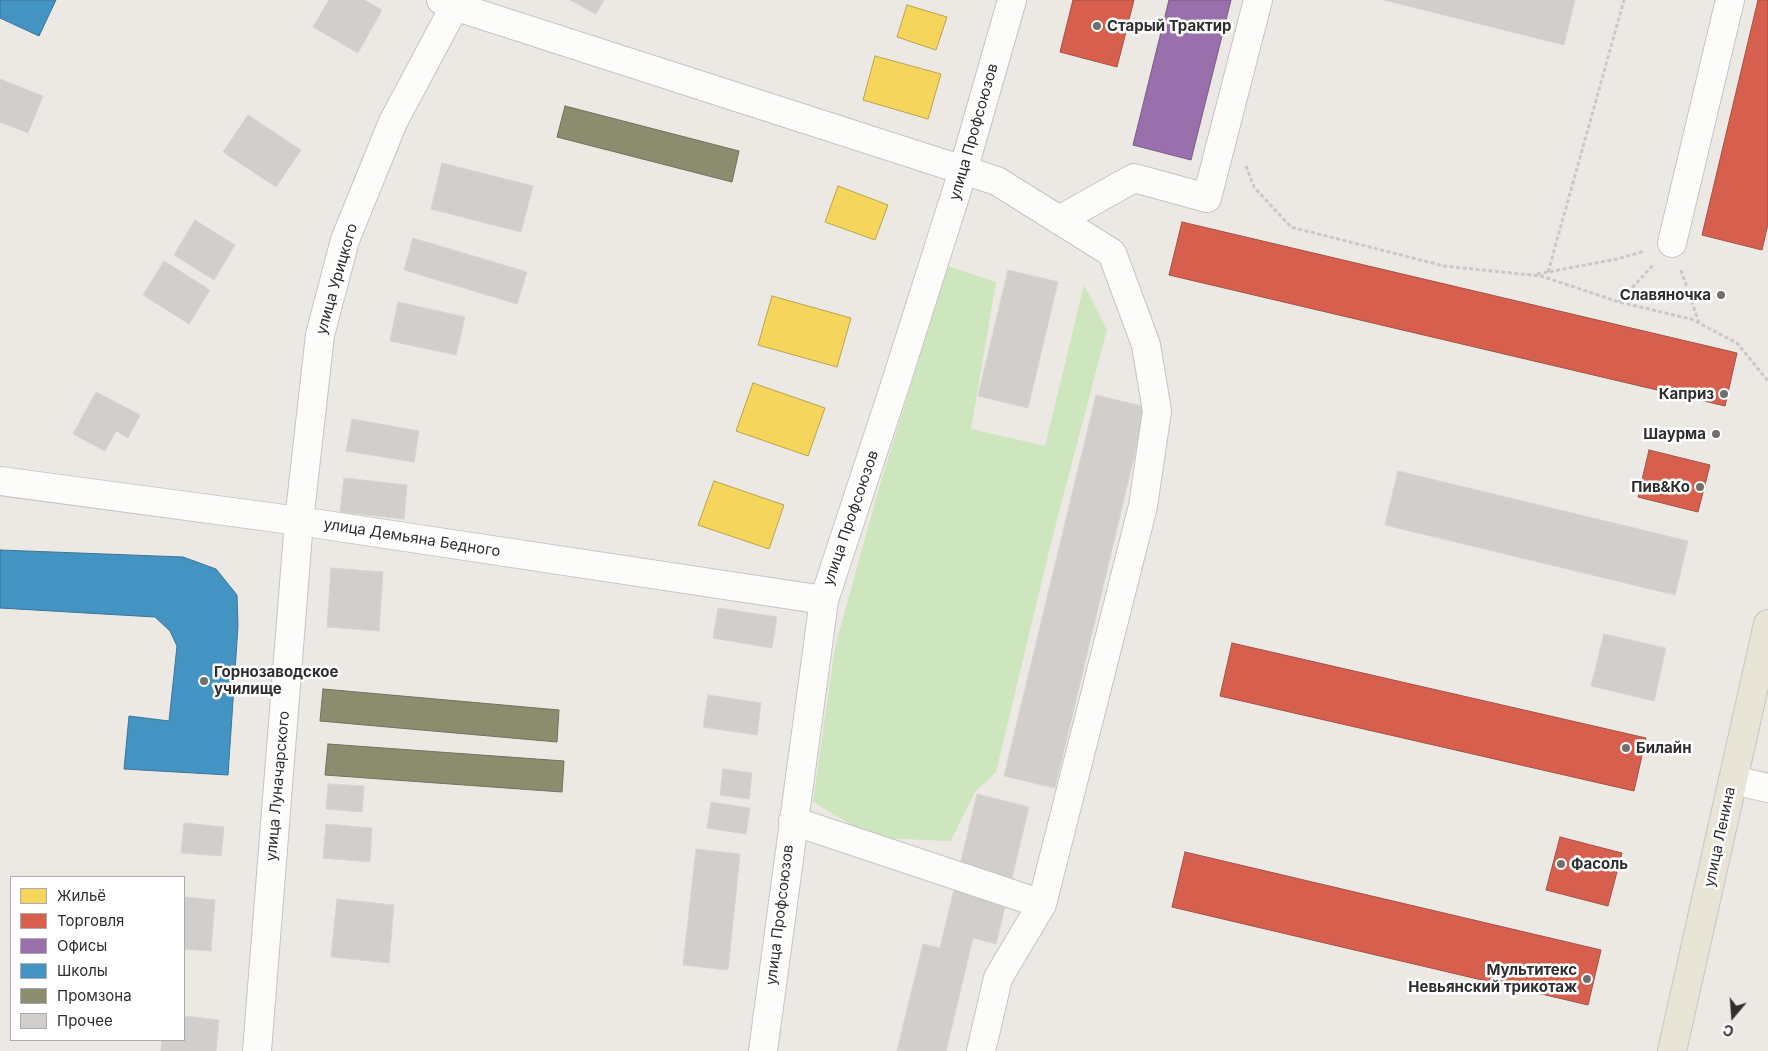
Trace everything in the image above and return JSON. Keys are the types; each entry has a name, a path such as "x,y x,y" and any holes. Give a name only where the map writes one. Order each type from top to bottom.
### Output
{"main road":[{"name":"улица Ленина","path":"1672,1051 1768,624"}],"street":[{"name":"улица Профсоюзов","path":"762,1051 824,600 963,171 1012,0"},
{"path":"1059,220 1134,178 1207,198 1258,0"},
{"path":"1672,243 1730,0"},
{"path":"451,2 997,181 1112,254 1146,345 1157,410 1142,506 1042,904 998,978 981,1051"},
{"name":"улица Урицкого","path":"300,520 320,335 345,240 393,122 451,2"},
{"name":"улица Демьяна Бедного","path":"0,481 300,520 824,600"},
{"name":"улица Луначарского","path":"257,1051 300,520"},
{"path":"1733,780 1768,788"},
{"path":"793,821 1042,904"}],"path":[{"path":"1548,272 1624,0"},
{"path":"1244,162 1254,187 1291,227 1444,266 1541,276 1620,302 1691,319 1737,343 1768,381"},
{"path":"1532,275 1617,259 1672,243"},
{"path":"1620,302 1672,243"},
{"path":"1672,243 1699,323"}],"green space":[{"path":"948,266 996,282 971,429 1045,446 1084,285 1107,329 1051,543 996,772 975,792 951,841 874,838 813,802 835,647 879,488"}],"building: Жильё":[{"path":"907,5 947,17 936,50 897,37"},
{"path":"875,56 941,74 928,119 863,100"},
{"path":"838,186 888,205 875,240 825,222"},
{"path":"772,296 851,318 837,367 758,345"},
{"path":"753,383 825,408 808,456 736,431"},
{"path":"714,481 784,505 769,549 698,525"}],"building: Торговля":[{"name":"Старый Трактир","path":"1073,0 1134,0 1117,67 1060,52"},
{"path":"1758,0 1768,0 1768,224 1762,250 1702,235"},
{"path":"1182,222 1737,353 1725,406 1169,275"},
{"path":"1649,450 1710,465 1698,512 1638,497"},
{"path":"1232,643 1646,738 1634,791 1220,696"},
{"path":"1560,837 1622,853 1608,906 1546,890"},
{"path":"1185,852 1601,950 1588,1005 1172,907"}],"building: Офисы":[{"path":"1169,0 1231,0 1191,160 1133,145"}],"building: Школы":[{"path":"0,0 56,0 39,36 0,18"},
{"name":"Горнозаводское училище","path":"0,550 183,557 216,569 237,595 238,626 228,775 124,769 129,716 169,721 177,646 170,631 155,617 0,608"}],"building: Промзона":[{"path":"565,106 739,151 732,182 557,137"},
{"path":"323,689 559,710 557,742 320,721"},
{"path":"328,744 564,761 562,792 325,775"}],"building: Прочее":[{"path":"329,0 364,0 382,10 358,53 313,27"},
{"path":"570,0 604,0 596,14"},
{"path":"1384,0 1575,0 1564,45"},
{"path":"0,79 43,96 28,133 0,122"},
{"path":"248,115 301,150 276,187 223,152"},
{"path":"442,163 533,186 521,232 431,209"},
{"path":"195,220 235,245 214,280 174,255"},
{"path":"413,238 527,272 517,304 404,270"},
{"path":"164,261 210,290 189,324 143,295"},
{"path":"1008,270 1058,282 1028,408 978,396"},
{"path":"398,302 465,317 456,355 390,341"},
{"path":"96,392 140,415 128,438 116,431 105,451 73,434"},
{"path":"1096,395 1146,407 1055,788 1004,776"},
{"path":"352,419 419,431 414,462 346,451"},
{"path":"1398,471 1688,541 1675,595 1385,525"},
{"path":"344,478 407,485 404,519 340,512"},
{"path":"331,568 383,572 379,631 327,627"},
{"path":"718,608 777,617 772,648 713,638"},
{"path":"1604,634 1666,648 1654,701 1591,686"},
{"path":"708,695 761,703 757,735 703,727"},
{"path":"723,769 752,773 749,799 720,795"},
{"path":"328,784 364,786 362,812 326,809"},
{"path":"977,794 1029,807 996,944 973,938 946,1051 897,1051 923,944 940,948"},
{"path":"711,802 750,808 746,834 707,828"},
{"path":"184,823 224,827 221,856 181,853"},
{"path":"326,824 372,828 370,862 323,858"},
{"path":"696,849 740,854 728,970 683,965"},
{"path":"185,897 215,900 211,951 185,949"},
{"path":"337,899 394,905 389,963 331,957"},
{"path":"185,1016 219,1020 216,1051 161,1051 162,1041 185,1041"}],"place":[{"name":"Старый Трактир","path":"1097,26"},
{"name":"Славяночка","path":"1721,295"},
{"name":"Каприз","path":"1724,394"},
{"name":"Шаурма","path":"1716,434"},
{"name":"Пив&Ко","path":"1700,487"},
{"name":"Горнозаводское училище","path":"204,681"},
{"name":"Билайн","path":"1626,748"},
{"name":"Фасоль","path":"1561,864"},
{"name":"Мультитекс Невьянский трикотаж","path":"1587,979"}]}
